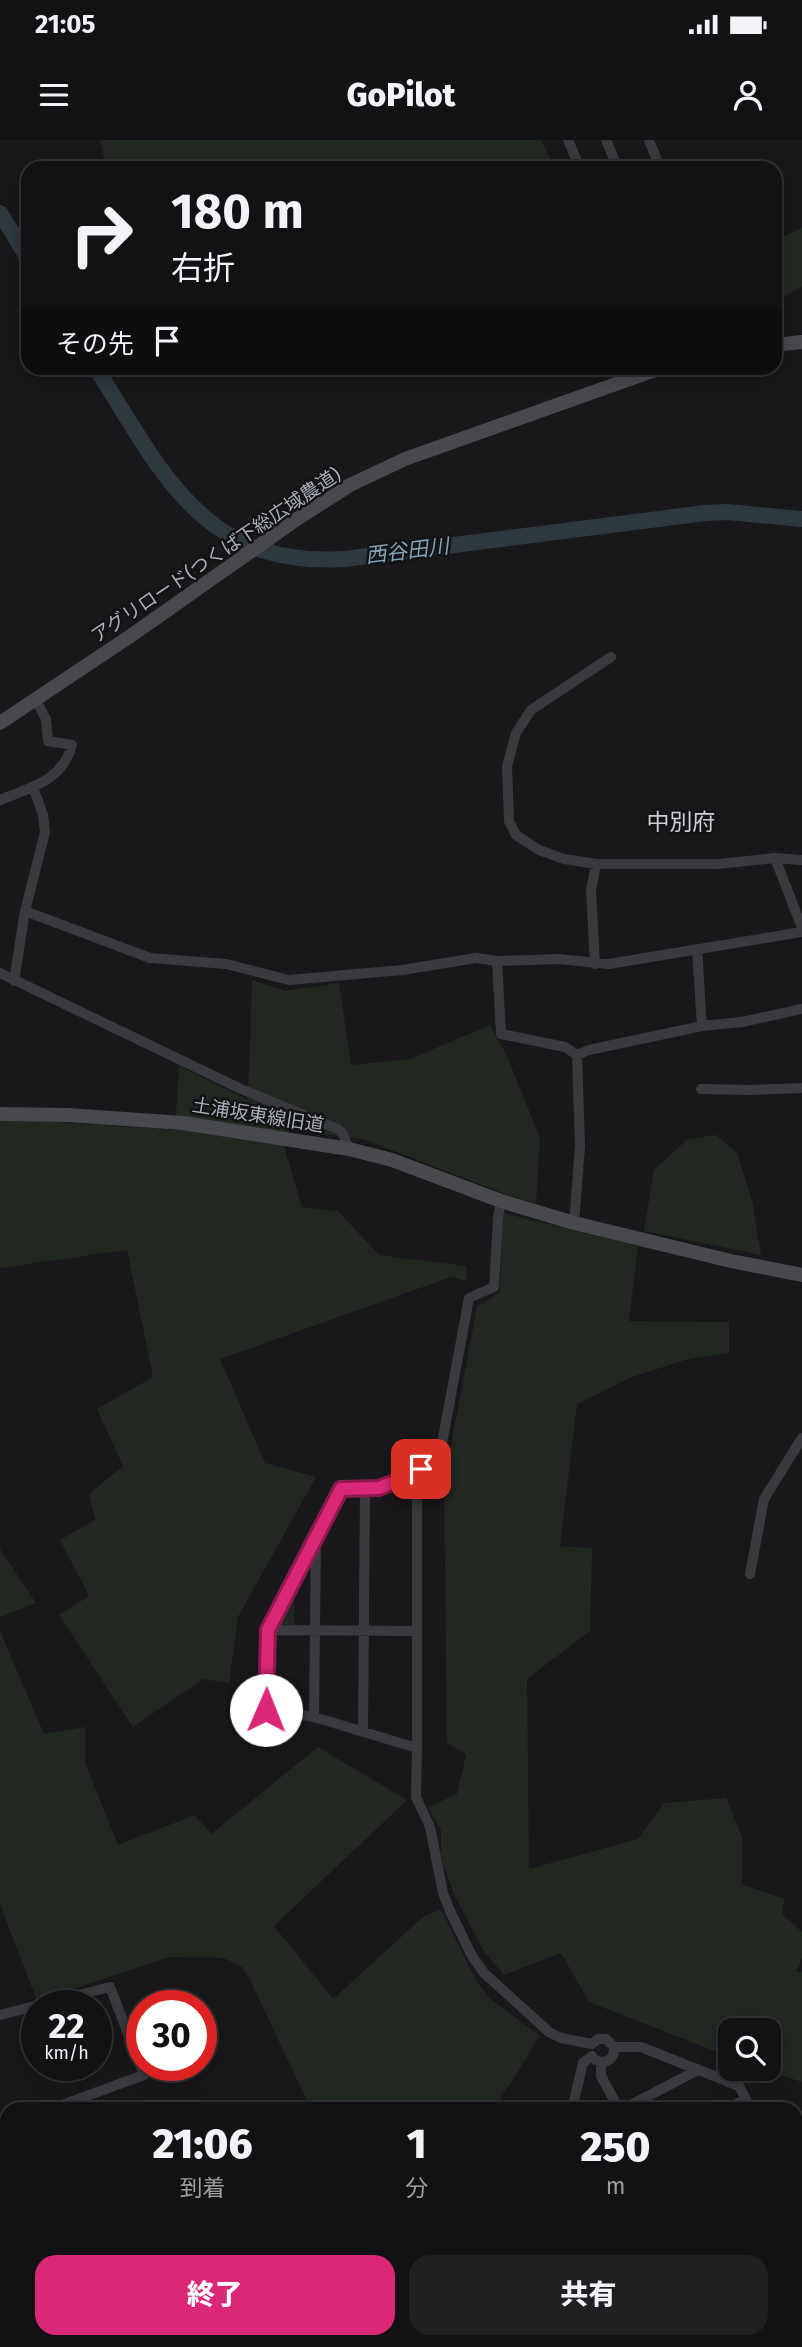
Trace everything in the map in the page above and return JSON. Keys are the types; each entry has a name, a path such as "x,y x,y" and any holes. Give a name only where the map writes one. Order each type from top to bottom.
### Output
{"street":[{"path":"568,140 577,161"},
{"path":"606,140 615,161"},
{"path":"649,140 657,161"},
{"path":"782,344 802,342"},
{"name":"アグリロード(つくば下総広域農道)","path":"0,723 267,539 351,485 405,459 642,375"},
{"path":"611,657 531,710 516,733 507,766 509,821 516,835 539,850 564,859 596,863 718,864 775,858 802,860"},
{"path":"0,800 33,787 58,772 68,760 72,745 48,741 46,719 36,700"},
{"path":"14,981 25,911 46,832 33,787"},
{"path":"25,911 150,958 226,964 289,980 402,971 476,958 497,961 538,958 595,964 623,962 802,930 775,858"},
{"path":"595,964 591,890 596,863"},
{"path":"697,949 702,1026"},
{"path":"497,961 501,1034 565,1046 577,1055"},
{"path":"0,973 241,1089 338,1129 349,1149"},
{"path":"577,1055 589,1050 702,1026 802,1009"},
{"path":"574,1223 580,1146 577,1055"},
{"path":"701,1089 802,1088"},
{"name":"土浦坂東線旧道","path":"0,1114 68,1115 183,1123 349,1149 410,1166 501,1201 574,1223 731,1261 802,1275"},
{"path":"417,1748 314,1717 266,1710 268,1630 341,1489 379,1488 417,1473 438,1460 469,1298 494,1287 501,1201"},
{"path":"750,1574 764,1499 802,1438"},
{"path":"417,1473 416,1797 430,1826 443,1893 472,1956 484,1973 549,2032 595,2054 612,2058 614,2047 610,2041 602,2038 595,2054 583,2063 574,2102"},
{"path":"363,1732 365,1488"},
{"path":"314,1717 316,1533"},
{"path":"268,1630 417,1631"},
{"path":"0,2015 110,1987 144,2074 70,2102"},
{"path":"614,2047 641,2047 695,2071 739,2086 747,2102"},
{"path":"595,2054 601,2076 617,2102"},
{"path":"635,2102 695,2071"}],"shaded area":[{"path":"100,140 541,140 552,161 104,161"},
{"path":"802,228 802,287 784,296 782,294 782,237"},
{"path":"252,980 285,991 339,983 351,1065 410,1059 490,1025 507,1056 540,1138 536,1204 363,1139 289,1130 284,1146 302,1207 338,1211 379,1255 466,1266 467,1281 451,1277 220,1359 265,1463 316,1477 238,1617 229,1683 203,1679 133,1727 59,1615 89,1596 60,1540 95,1520 89,1494 123,1466 97,1409 153,1377 127,1250 0,1268 0,1120 175,1130 179,1066 248,1100"},
{"path":"716,1135 737,1153 752,1200 761,1255 644,1231 654,1170 688,1139"},
{"path":"503,1213 638,1246 629,1321 729,1322 729,1353 685,1360 632,1377 577,1404 560,1546 592,1548 590,1631 527,1679 529,1869 638,1839 664,1803 726,1798 742,1837 742,1884 784,1899 782,1914 802,1932 802,1958 796,1972 802,1972 802,2082 781,2075 781,2018 718,2018 718,2052 589,2002 561,1953 504,1975 483,1950 455,1896 441,1858 441,1830 428,1807 457,1794 466,1755 447,1742 444,1482 477,1307 500,1292"},
{"path":"0,1549 36,1603 0,1617"},
{"path":"294,1587 294,1625 274,1626"},
{"path":"0,1631 44,1734 86,1727 85,1763 118,1845 195,1815 211,1834 318,1747 407,1800 274,1926 333,1999 424,1916 441,1909 476,1980 489,1998 540,2036 498,2102 308,2102 249,1978 242,1967 224,1958 169,1957 70,1990 33,1990 0,1904"}],"waterway":[{"name":"西谷田川","path":"0,213 21,247"},
{"name":"西谷田川","path":"100,375 142,442 191,505 220,529 254,547 295,558 344,559 705,513 727,512 802,519"}],"district":[{"name":"中別府","path":"681,822"}],"route":[{"path":"266,1710 268,1630 341,1489 379,1488 421,1469"}]}
